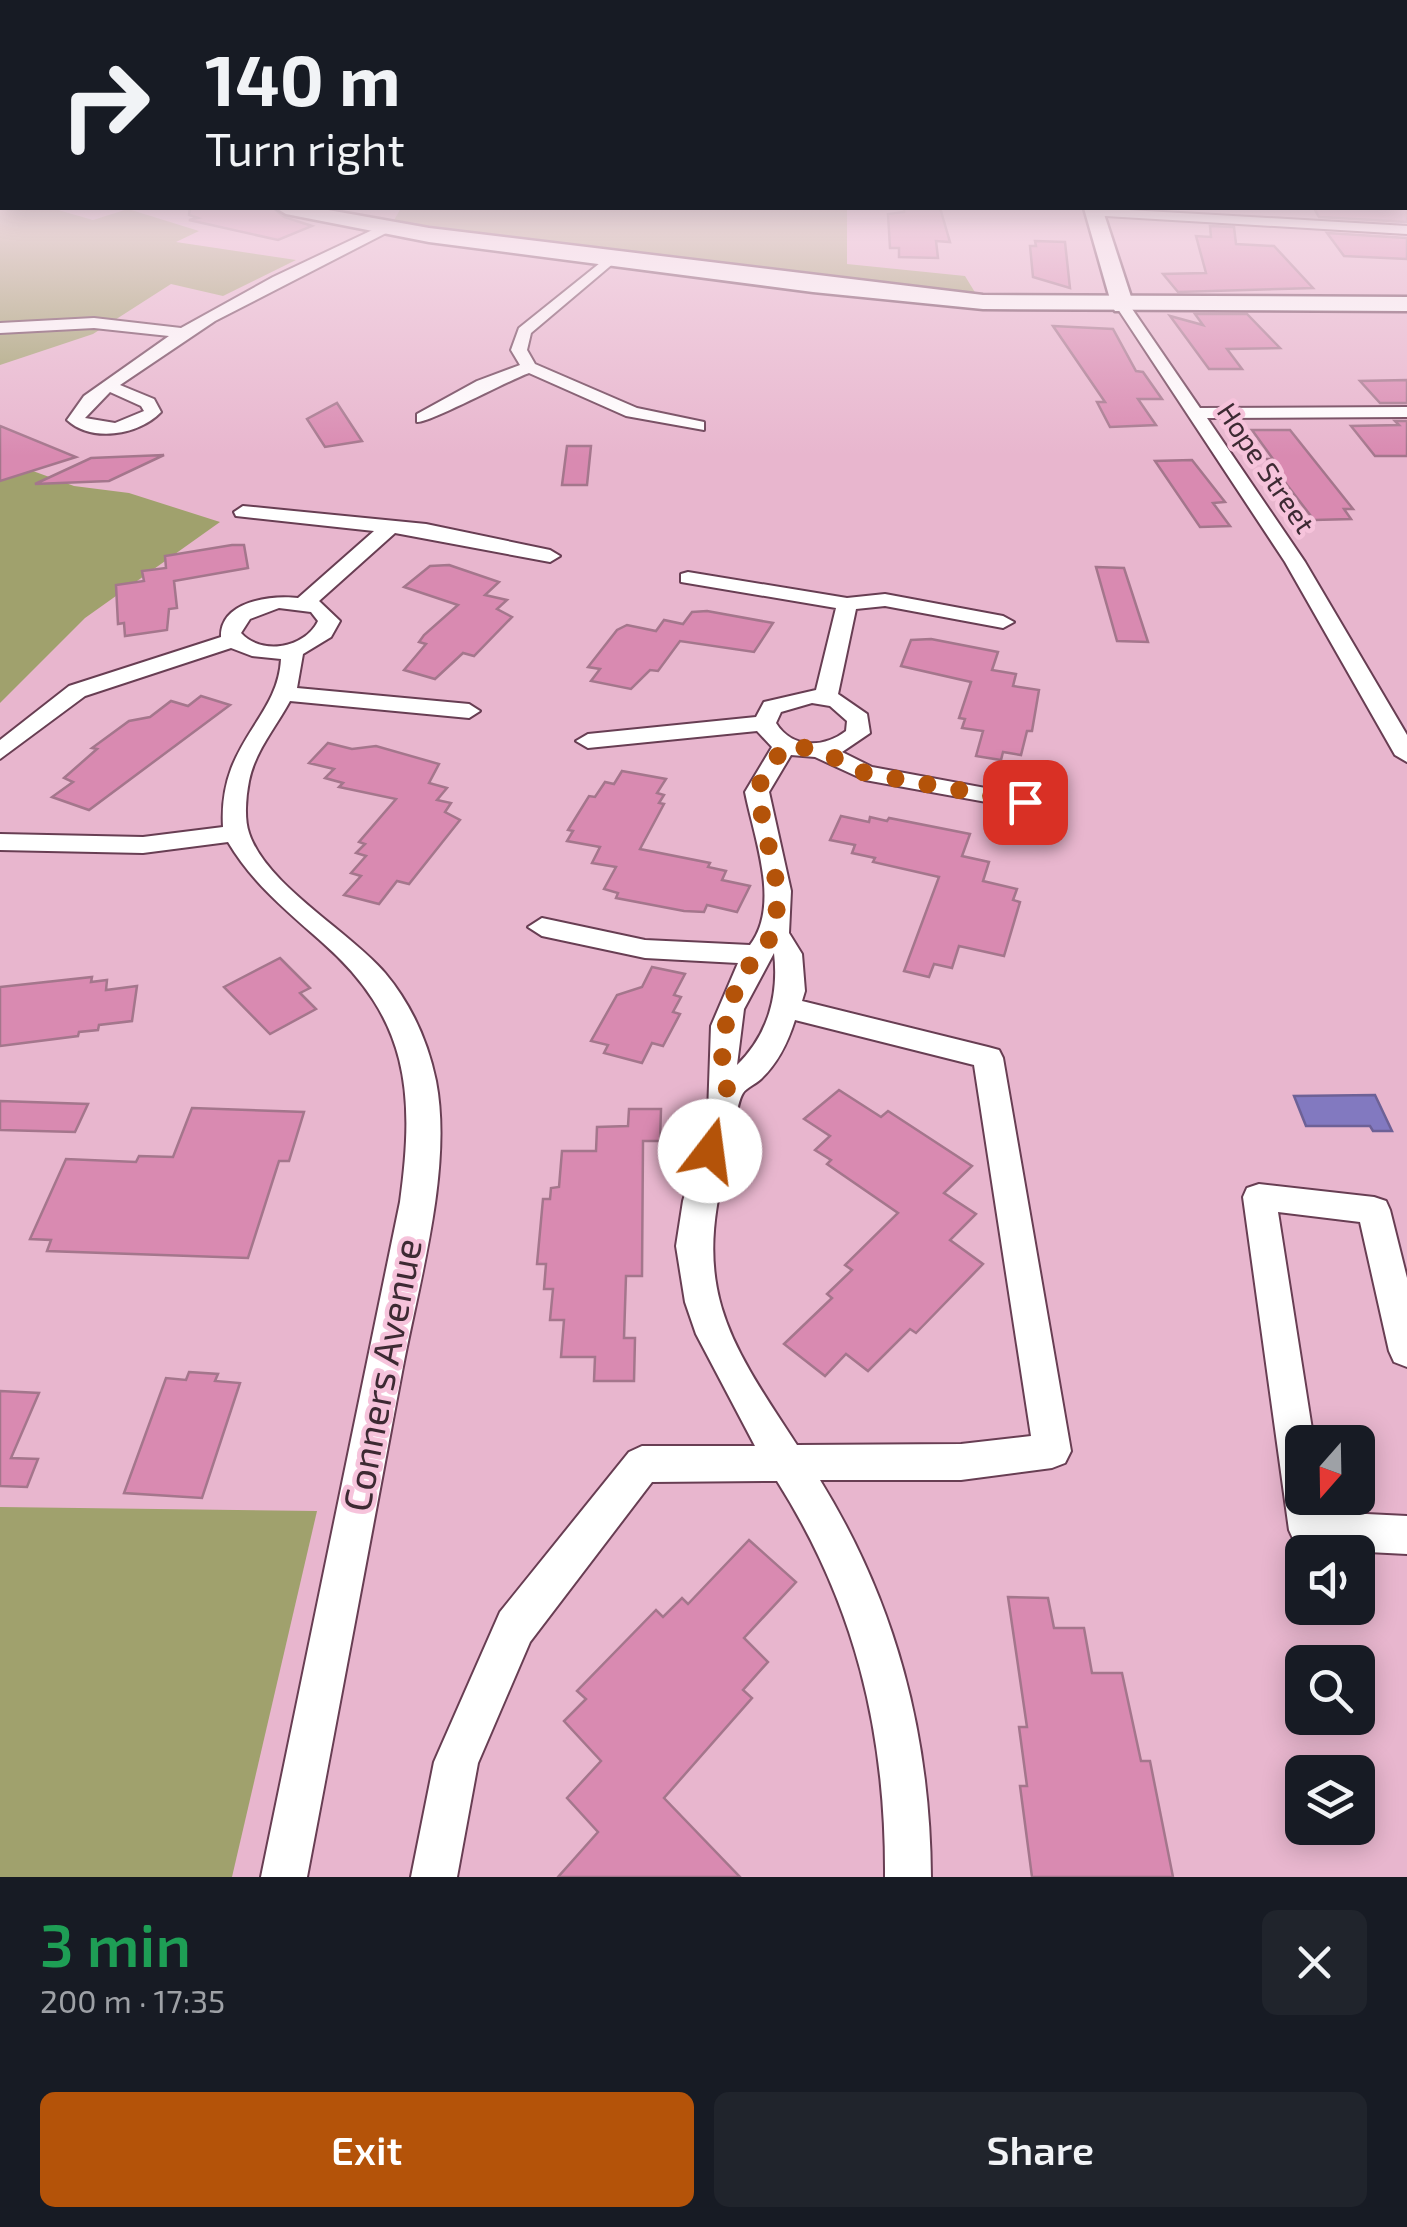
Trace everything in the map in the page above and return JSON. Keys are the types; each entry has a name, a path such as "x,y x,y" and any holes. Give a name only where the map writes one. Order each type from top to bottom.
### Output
{"main road":[{"path":"794,281 967,301 1123,306 1407,304"},
{"name":"Hope Street","path":"1115,281 1123,306"}],"street":[{"path":"109,386 180,332 280,281"},
{"path":"584,281 524,331 519,350 529,367 632,412 698,426"},
{"name":"Hope Street","path":"1123,306 1295,562 1407,755"},
{"path":"0,328 94,322 180,332"},
{"path":"422,418 483,384 529,367"},
{"path":"1196,413 1407,412"},
{"path":"242,512 391,526 550,556"},
{"path":"305,603 391,526"},
{"path":"688,578 847,604 885,600 1003,622"},
{"path":"0,752 77,690 233,640 250,650 292,650 327,629 326,613 305,603 266,605 243,614 231,627 233,640"},
{"path":"826,698 847,604"},
{"path":"0,842 168,844 236,833 232,798 241,763 294,668 292,650"},
{"path":"280,693 469,711"},
{"path":"819,750 843,745 860,726 848,706 826,698 783,701 766,714 767,732 786,745 819,750 865,773 1025,802"},
{"path":"588,741 764,723"},
{"path":"727,1089 751,1071 773,1044 787,1008 791,971 775,933 778,890 757,792 764,774 786,745"},
{"name":"Conners Avenue","path":"236,833 250,858 301,913 345,948 385,992 409,1030 422,1068 426,1149 284,1877"},
{"path":"542,927 644,949 755,955"},
{"path":"775,933 755,955 728,1006 721,1068 727,1089 694,1217 694,1263 712,1339 856,1581 884,1653 907,1794 908,1877"},
{"path":"434,1877 456,1762 515,1627 642,1464 961,1462 1052,1451 988,1058 787,1008"},
{"path":"1293,1425 1259,1197 1374,1210 1407,1351"},
{"path":"1307,1515 1309,1530 1407,1536"}],"green space":[{"path":"0,281 254,281 223,296 171,284 93,334 0,365"},
{"path":"867,281 968,281 976,294"},
{"path":"0,459 74,486 129,493 220,522 85,618 0,703"},
{"path":"0,1507 317,1511 232,1877 0,1877"}],"shaded area":[{"path":"1375,1095 1392,1131 1373,1131 1370,1126 1306,1126 1294,1096"}],"building":[{"path":"1045,281 1069,281 1070,288"},
{"path":"1168,281 1306,281 1313,288 1178,292"},
{"path":"1195,314 1247,314 1280,348 1227,349 1242,369 1209,369 1170,316 1203,325"},
{"path":"1053,326 1113,329 1136,371 1143,372 1162,399 1138,399 1156,425 1110,427 1097,402 1105,402"},
{"path":"1407,380 1407,403 1380,403 1360,381"},
{"path":"337,403 362,441 325,447 307,419"},
{"path":"1395,421 1407,421 1407,456 1375,456 1351,426 1399,425"},
{"path":"0,426 76,457 0,481"},
{"path":"1252,430 1290,430 1353,509 1344,509 1351,519 1314,520 1267,459 1273,459"},
{"path":"567,446 591,446 587,485 562,485"},
{"path":"164,455 109,481 35,484 91,458"},
{"path":"1192,460 1225,502 1213,503 1230,526 1200,527 1155,461"},
{"path":"244,545 248,568 174,581 177,608 169,609 167,630 125,636 124,623 118,624 116,585 144,581 142,571 166,568 165,556"},
{"path":"449,565 499,582 485,595 507,600 497,609 512,617 474,656 463,653 435,679 404,670 426,644 419,642 424,635 458,605 404,587 430,566"},
{"path":"1096,567 1124,568 1148,642 1117,641"},
{"path":"707,611 773,623 754,652 680,641 658,671 650,670 631,689 591,681 600,669 588,667 617,630 627,625 656,631 664,620 683,624 692,612"},
{"path":"931,639 998,652 992,670 1016,674 1013,686 1039,690 1032,731 1027,731 1021,755 1003,752 1001,760 976,756 983,731 962,728 965,719 959,718 971,682 901,666 911,640"},
{"path":"201,696 230,705 89,810 52,797 73,782 64,778 97,749 92,748 129,721 150,717 171,701 188,706"},
{"path":"328,743 352,749 376,746 439,764 429,783 447,788 437,800 451,803 445,812 460,820 409,884 397,881 379,904 344,895 361,876 351,873 366,856 356,853 365,844 359,842 396,799 339,787 343,783 325,778 334,769 309,763"},
{"path":"622,771 666,779 657,793 664,795 659,803 664,804 640,849 710,863 708,867 726,871 722,880 750,886 737,912 707,905 704,912 684,911 616,898 618,893 604,889 616,867 592,863 600,847 567,841 573,831 568,830 589,796 595,797 605,782 614,784"},
{"path":"841,816 869,822 870,817 887,821 889,818 970,834 962,856 989,862 983,881 1017,889 1013,900 1020,902 1004,956 959,946 952,968 934,964 929,977 904,971 939,877 873,862 875,858 852,853 855,845 830,840"},
{"path":"280,958 310,988 300,993 316,1009 270,1034 224,987"},
{"path":"652,967 685,974 674,995 681,997 673,1012 680,1014 663,1046 652,1043 642,1063 604,1053 608,1045 591,1041 617,995 642,987"},
{"path":"92,977 91,982 107,980 106,990 137,986 132,1021 99,1025 98,1030 79,1032 78,1036 0,1046 0,987"},
{"path":"839,1090 881,1117 888,1111 972,1166 944,1193 976,1214 950,1240 983,1264 916,1333 910,1329 868,1371 846,1354 825,1376 784,1344 832,1298 827,1294 852,1270 845,1265 898,1213 827,1164 831,1160 815,1150 830,1136 804,1119"},
{"path":"0,1101 88,1104 75,1132 0,1130"},
{"path":"192,1108 304,1112 289,1161 279,1161 248,1258 47,1251 51,1240 30,1239 66,1159 136,1162 139,1156 173,1157"},
{"path":"629,1109 661,1109 660,1141 643,1141 642,1276 626,1276 624,1338 635,1338 634,1381 594,1381 595,1357 561,1357 564,1320 550,1320 553,1289 544,1289 546,1264 537,1264 543,1199 550,1199 551,1188 559,1187 562,1151 596,1151 597,1127 628,1126"},
{"path":"189,1372 218,1374 215,1381 240,1383 202,1498 124,1493 166,1378 186,1380"},
{"path":"0,1391 39,1393 11,1458 38,1459 27,1487 0,1486"},
{"path":"749,1540 796,1582 744,1638 768,1662 743,1690 752,1698 664,1798 740,1877 558,1877 598,1832 567,1798 601,1761 564,1721 586,1699 577,1691 656,1610 663,1617 682,1598 688,1604"},
{"path":"1008,1597 1048,1598 1054,1628 1084,1628 1092,1673 1122,1673 1141,1761 1150,1761 1173,1877 1032,1877 1020,1786 1027,1786 1019,1727 1027,1727"}],"route":[{"path":"710,1151 727,1089 721,1068 728,1006 755,955 775,933 778,890 757,792 764,774 786,745 819,750 865,773 1025,802"}]}
